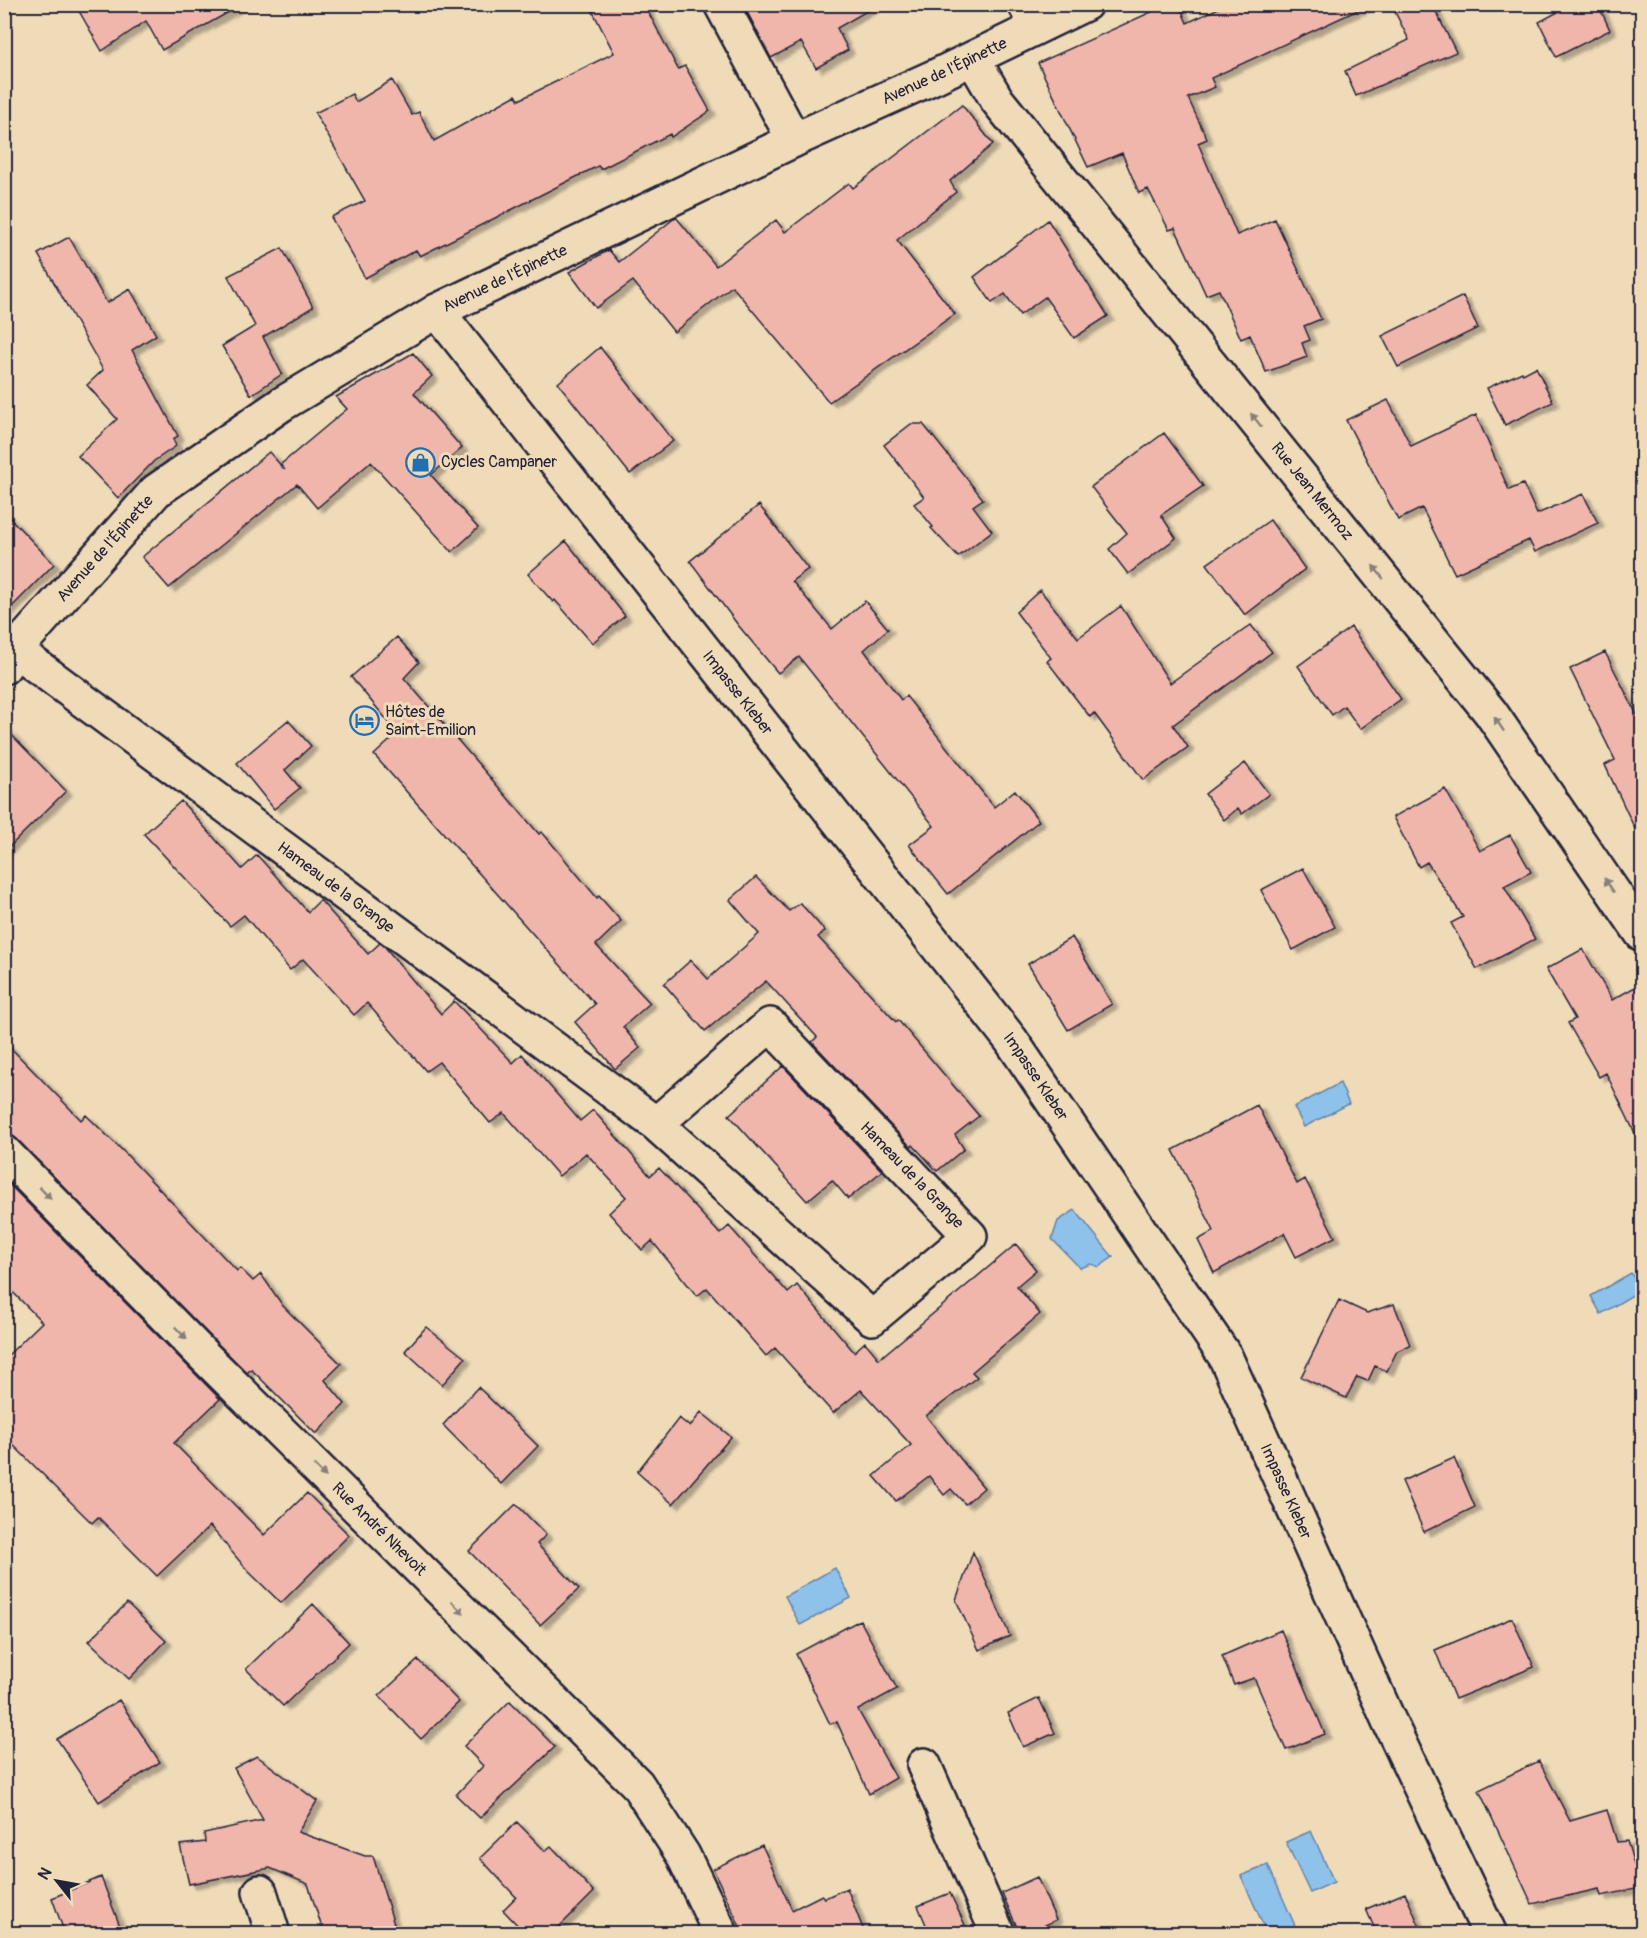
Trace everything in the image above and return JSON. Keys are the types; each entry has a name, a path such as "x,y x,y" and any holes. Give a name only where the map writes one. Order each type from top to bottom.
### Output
{"street":[{"path":"721,4 794,140"},
{"name":"Avenue de l'Épinette","path":"8,652 156,492 282,404 436,311 794,140 973,58 1025,18 1085,4"},
{"name":"Rue Jean Mermoz","path":"973,58 997,100 1491,713 1642,934"},
{"name":"Impasse Kleber","path":"436,311 1011,1040 1225,1356 1389,1721 1490,1934"},
{"name":"Hameau de la Grange","path":"8,652 656,1124 872,1318 970,1236 770,1025 656,1124"},
{"name":"Rue André Nhevoit","path":"4,1152 204,1356 637,1784 683,1855 722,1934"},
{"path":"924,1765 998,1934"},
{"path":"260,1892 273,1934"}],"water":[{"path":"1340,1083 1349,1104 1304,1127 1294,1107"},
{"path":"1075,1210 1113,1257 1099,1267 1091,1264 1080,1268 1052,1239 1058,1221"},
{"path":"1631,1273 1641,1290 1601,1314 1591,1296"},
{"path":"835,1568 851,1598 800,1625 785,1596"},
{"path":"1311,1831 1334,1882 1310,1893 1286,1842"},
{"path":"1268,1865 1297,1930 1288,1933 1267,1933 1241,1876"}],"building":[{"path":"75,4 243,4 162,50 146,21 102,51"},
{"path":"589,4 644,4 678,69 685,66 710,111 671,137 670,134 601,169 598,166 420,256 416,250 365,278 331,217 365,201 315,113 352,94 356,102 392,80 412,115 419,112 434,141 516,95 519,100 614,53"},
{"path":"743,4 879,4 837,28 848,50 816,68 801,42 771,58"},
{"path":"1169,4 1179,4 1187,23 1227,4 1371,4 1211,78 1215,87 1188,98 1207,139 1198,143 1237,235 1275,219 1321,319 1304,326 1310,340 1302,343 1307,357 1266,372 1250,335 1241,339 1219,290 1206,295 1175,228 1169,230 1148,189 1139,193 1122,153 1088,167 1038,63"},
{"path":"1391,4 1432,4 1456,52 1356,96 1345,71 1409,40"},
{"path":"1573,4 1598,4 1610,30 1556,57 1539,22"},
{"path":"962,105 993,144 950,181 956,192 897,240 955,314 829,402 732,286 674,332 633,281 596,308 569,272 609,250 619,262 676,217 716,266 776,220 785,232 849,183 853,188"},
{"path":"1048,220 1108,316 1074,338 1045,297 1020,315 1005,294 992,303 974,277"},
{"path":"69,237 107,303 130,289 156,335 132,350 178,436 173,439 176,446 154,461 118,498 78,456 117,419 87,385 103,370 38,254"},
{"path":"282,248 313,307 263,337 282,374 251,395 222,346 255,326 228,276"},
{"path":"1463,296 1478,328 1398,367 1382,336"},
{"path":"600,347 673,441 630,474 558,383"},
{"path":"413,353 432,376 414,393 462,448 431,475 478,528 452,552 371,462 317,508 297,484 169,588 142,557 269,452 280,465 347,409 336,397"},
{"path":"1536,367 1553,402 1505,425 1487,388"},
{"path":"1388,400 1411,446 1476,415 1509,490 1523,484 1537,514 1583,494 1598,523 1535,552 1529,540 1455,574 1422,508 1398,520 1346,420"},
{"path":"911,424 923,424 983,499 973,506 992,531 958,557 931,528 933,527 914,504 924,497 884,445"},
{"path":"1164,433 1203,486 1161,515 1176,538 1128,574 1109,549 1127,533 1091,487"},
{"path":"759,505 808,569 792,581 832,629 865,601 888,629 864,650 901,700 906,696 994,807 1015,790 1039,821 948,894 909,845 934,826 799,657 778,673 690,561"},
{"path":"4,512 54,564 4,615"},
{"path":"1270,520 1305,569 1245,615 1207,564"},
{"path":"566,541 625,616 592,643 555,600 553,602 528,574"},
{"path":"1040,590 1078,638 1121,606 1170,683 1251,625 1272,652 1173,725 1188,747 1143,780 1094,713 1090,717 1047,661 1051,658 1016,612"},
{"path":"1351,627 1401,699 1360,729 1344,706 1332,715 1298,666"},
{"path":"397,637 419,662 404,678 539,834 542,832 597,898 599,896 621,921 596,945 650,1003 623,1027 640,1048 615,1069 575,1022 595,1004 374,755 398,733 351,677"},
{"path":"1605,652 1642,725 1642,844 1605,765 1615,760 1570,669"},
{"path":"288,720 311,746 285,770 300,788 274,809 237,763"},
{"path":"4,727 66,791 4,852"},
{"path":"1245,763 1269,794 1242,814 1238,808 1224,820 1205,794"},
{"path":"1445,789 1480,851 1510,835 1531,872 1504,886 1535,939 1477,969 1451,923 1463,917 1427,862 1419,867 1393,817"},
{"path":"181,801 242,869 257,855 308,912 320,900 368,954 380,943 385,947 441,1014 454,1001 513,1063 522,1054 580,1121 593,1110 650,1176 659,1168 720,1234 729,1226 788,1293 797,1285 854,1352 865,1342 879,1359 1016,1244 1036,1270 1017,1286 1040,1314 972,1372 977,1377 926,1416 984,1488 965,1504 951,1489 944,1495 929,1476 896,1501 874,1476 911,1445 861,1390 833,1413 775,1348 766,1356 707,1288 697,1296 652,1241 642,1250 609,1213 626,1197 586,1153 559,1176 504,1113 490,1123 439,1062 426,1071 367,1003 354,1015 303,959 290,970 244,915 230,926 144,834"},
{"path":"1303,868 1335,927 1293,950 1261,890"},
{"path":"756,877 789,911 800,903 825,931 818,937 896,1022 898,1020 979,1116 955,1135 964,1149 937,1171 913,1145 911,1147 812,1042 817,1037 766,981 705,1031 664,984 691,960 708,979 759,934 730,900"},
{"path":"1072,937 1112,1004 1068,1030 1028,964"},
{"path":"1583,949 1612,1000 1642,983 1642,1148 1606,1073 1599,1077 1568,1023 1575,1019 1546,969"},
{"path":"4,1041 81,1120 86,1115 125,1153 237,1271 240,1268 253,1281 261,1274 283,1306 341,1364 325,1380 345,1404 316,1434 251,1369 247,1373 17,1139 10,1134 4,1134"},
{"path":"783,1066 882,1171 848,1199 832,1180 807,1201 729,1115"},
{"path":"1257,1105 1297,1184 1305,1179 1335,1237 1296,1257 1284,1233 1214,1273 1198,1240 1214,1231 1173,1150"},
{"path":"4,1179 220,1399 174,1443 264,1535 307,1493 349,1535 281,1603 248,1571 210,1526 157,1576 98,1517 92,1523 4,1436 4,1359 42,1322 4,1283"},
{"path":"1339,1300 1367,1313 1394,1304 1410,1345 1397,1351 1387,1371 1375,1366 1368,1381 1357,1377 1346,1398 1301,1377"},
{"path":"426,1327 465,1358 442,1385 405,1351"},
{"path":"478,1387 538,1446 501,1484 443,1425"},
{"path":"701,1412 731,1437 673,1504 637,1472 679,1418 690,1427"},
{"path":"1454,1458 1475,1507 1424,1532 1402,1481"},
{"path":"516,1504 546,1535 537,1544 579,1589 540,1625 469,1551"},
{"path":"973,1552 1010,1636 979,1650 956,1600"},
{"path":"127,1603 166,1641 129,1679 89,1641"},
{"path":"313,1604 349,1643 283,1706 246,1669"},
{"path":"1512,1618 1534,1667 1455,1699 1435,1650"},
{"path":"860,1620 897,1689 858,1710 896,1778 869,1794 837,1722 830,1724 796,1654"},
{"path":"1281,1630 1325,1734 1286,1750 1254,1678 1234,1685 1222,1656"},
{"path":"418,1660 459,1702 421,1739 379,1696"},
{"path":"1039,1698 1055,1733 1023,1747 1008,1713"},
{"path":"119,1700 160,1762 99,1802 57,1739"},
{"path":"510,1701 555,1747 480,1818 456,1795 483,1766 464,1746"},
{"path":"257,1756 317,1801 298,1832 365,1856 373,1856 397,1934 324,1934 308,1884 270,1868 189,1884 180,1845 205,1842 204,1833 263,1820 234,1768"},
{"path":"1539,1761 1570,1821 1607,1810 1617,1842 1627,1841 1641,1888 1601,1896 1599,1889 1532,1904 1479,1790"},
{"path":"517,1822 545,1851 551,1846 594,1892 552,1934 526,1934 503,1910 516,1897 480,1858"},
{"path":"762,1845 792,1910 822,1895 825,1898 847,1888 865,1934 742,1934 713,1869"},
{"path":"101,1877 123,1934 65,1934 52,1898"},
{"path":"1037,1877 1056,1920 1026,1934 1020,1934 1002,1893"},
{"path":"950,1893 965,1925 947,1934 930,1934 918,1906"},
{"path":"1405,1893 1423,1934 1377,1934 1366,1909"}],"place":[{"name":"Cycles Campaner","path":"420,462"},
{"name":"Hôtes de Saint-Emilion","path":"364,721"}]}
